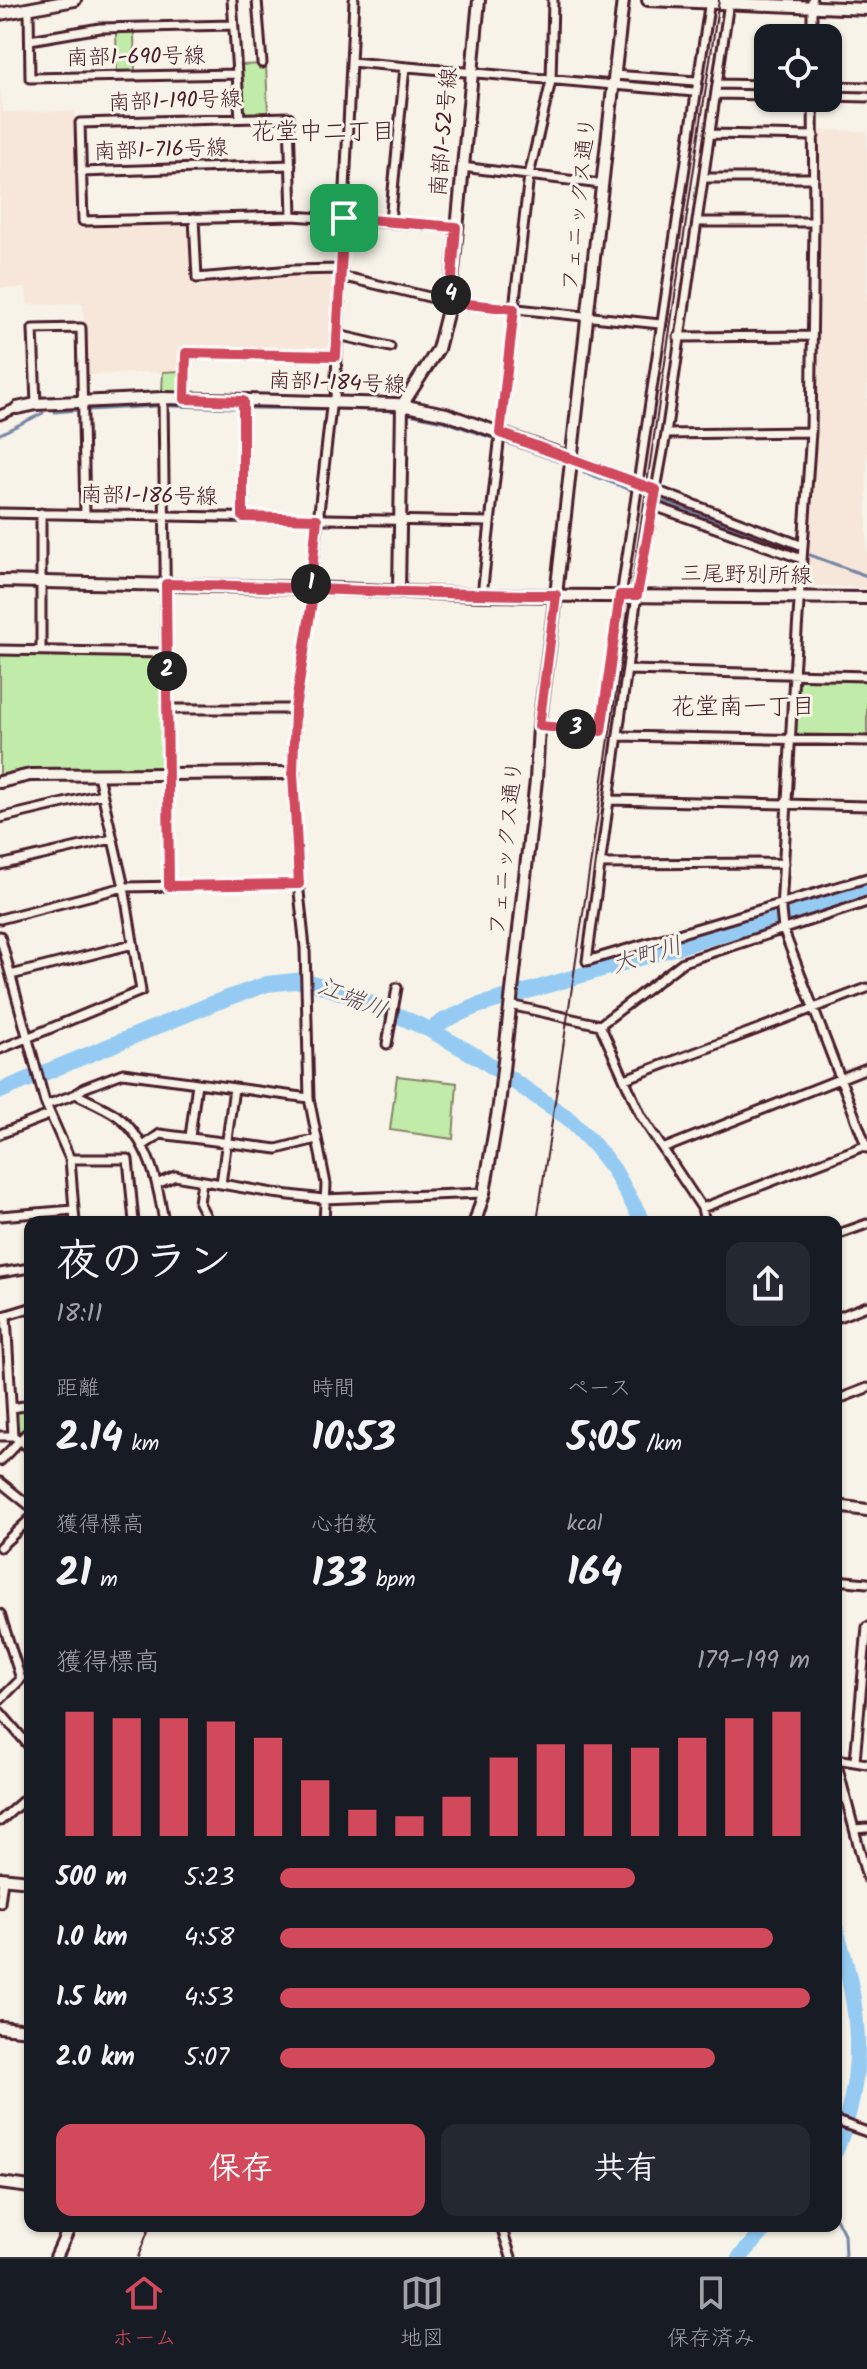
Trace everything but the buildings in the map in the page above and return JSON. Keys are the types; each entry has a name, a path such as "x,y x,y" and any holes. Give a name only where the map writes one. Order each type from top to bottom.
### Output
{"main road":[{"path":"0,14 75,0"},
{"name":"南部1-52号線","path":"402,405 438,349 450,302 479,0"},
{"name":"フェニックス通り","path":"477,1216 484,1193 499,1105 536,780 539,726 623,0"},
{"path":"648,0 812,4 867,9"},
{"name":"南部1-184号線","path":"17,408 36,404 163,398 402,405 446,414 571,458"},
{"path":"399,591 402,405"},
{"name":"三尾野別所線","path":"0,581 482,595 867,598"},
{"path":"0,782 30,775 293,773"},
{"path":"842,1507 867,1510"},
{"path":"1,1878 24,1880"},
{"path":"0,2027 24,2029"},
{"path":"0,2183 24,2186"},
{"path":"56,2257 67,2232"}],"street":[{"name":"南部1-690号線","path":"29,9 30,78 237,74 232,0"},
{"path":"257,0 262,63"},
{"path":"325,1216 327,1198 324,1171 309,1098 305,952 293,773 295,709 312,605 317,519 333,402 354,0"},
{"path":"482,595 529,175 551,81 553,0"},
{"path":"539,726 601,731 709,2"},
{"path":"729,2 666,434 637,595 587,961 781,907 867,878"},
{"path":"30,40 100,28 233,25"},
{"path":"351,62 551,81 696,81"},
{"path":"390,221 405,67"},
{"path":"237,74 240,118"},
{"path":"614,80 694,92"},
{"path":"719,84 754,85"},
{"path":"842,86 867,87"},
{"path":"717,94 754,95"},
{"path":"842,96 867,97"},
{"path":"702,1208 867,1146 783,926 781,907 811,432 813,112"},
{"name":"南部1-190号線","path":"292,216 289,117 80,123 83,221 292,216 456,227"},
{"path":"711,134 814,136"},
{"name":"南部1-716号線","path":"81,172 291,165"},
{"path":"462,167 601,184"},
{"path":"704,178 814,178"},
{"path":"194,218 197,278 292,270 341,273 450,302 660,324"},
{"path":"697,222 814,222"},
{"path":"36,404 33,329 81,328 85,514"},
{"path":"338,335 390,347"},
{"path":"678,337 811,336"},
{"path":"185,399 186,353 336,356"},
{"path":"163,398 169,886"},
{"path":"243,401 243,517"},
{"name":"南部1-184号線","path":"0,415 17,408"},
{"path":"666,434 811,432"},
{"path":"571,458 803,546"},
{"path":"654,506 802,559"},
{"name":"南部1-186号線","path":"0,513 490,522"},
{"path":"41,513 41,650"},
{"path":"0,650 166,653"},
{"path":"629,670 867,676"},
{"path":"167,709 295,709"},
{"path":"619,736 867,741"},
{"path":"0,1049 141,991 124,887 98,775"},
{"path":"0,818 102,794"},
{"path":"610,800 867,806"},
{"path":"0,865 112,839"},
{"path":"601,864 784,863"},
{"path":"0,919 124,887 299,884"},
{"path":"510,1005 600,1025 683,962 783,926 867,902"},
{"path":"0,936 49,1115 70,1159 74,1216"},
{"path":"11,975 133,944"},
{"path":"387,1044 397,988"},
{"path":"625,1079 867,988"},
{"path":"600,1025 641,1116 665,1148 702,1208 704,1216"},
{"path":"665,1148 867,1068"},
{"path":"46,1105 123,1073 309,1098"},
{"path":"190,1137 197,1083"},
{"path":"221,1184 234,1088"},
{"path":"76,1094 117,1116 143,1146 157,1184 163,1216"},
{"path":"0,1134 49,1115"},
{"path":"143,1146 160,1134 277,1149 316,1139"},
{"path":"70,1159 128,1159 133,1216"},
{"path":"157,1184 175,1176 273,1193 327,1198 484,1193"},
{"path":"202,1181 199,1203 206,1216"},
{"path":"0,1216 73,1210"},
{"path":"842,1233 867,1224"},
{"path":"0,1273 24,1269"},
{"path":"842,1316 867,1306"},
{"path":"16,1438 3,1316 24,1310"},
{"path":"842,1398 867,1388"},
{"path":"12,1408 24,1406"},
{"path":"0,1461 16,1438 24,1433"},
{"path":"0,1436 16,1438 24,1444"},
{"path":"0,1482 24,1501"},
{"path":"0,1547 24,1525"},
{"path":"842,1581 867,1583"},
{"path":"0,1614 21,1679 0,1700"},
{"path":"855,1761 867,1627"},
{"path":"0,1712 24,1740"},
{"path":"842,1760 867,1764"},
{"path":"842,1783 867,1878"},
{"path":"0,1821 24,1800"},
{"path":"854,1829 867,1828"},
{"path":"0,1903 1,1878"},
{"path":"842,2123 864,2131"},
{"path":"503,2232 511,2257"}],"shaded area":[{"path":"0,85 3,112 75,111 79,227 186,223 191,226 193,283 291,274 334,274 337,277 334,348 330,352 182,349 181,371 86,375 83,303 27,305 26,288 0,288"},
{"path":"820,130 867,131 867,588 808,585"}],"green space":[{"path":"116,31 134,31 135,73 117,73"},
{"path":"266,64 268,113 247,114 243,111 241,65"},
{"path":"181,371 181,389 177,393 162,393 163,372"},
{"path":"0,654 160,657 163,660 164,767 28,769 0,776"},
{"path":"798,677 867,679 867,736 794,734"},
{"path":"397,1076 457,1083 453,1139 390,1130"},
{"path":"24,1410 24,1429 17,1433 17,1412"}],"waterway":[{"path":"89,410 158,406"},
{"path":"170,406 238,408"},
{"path":"247,408 324,409"},
{"path":"337,409 396,411"},
{"path":"55,412 78,410"},
{"path":"0,434 43,413"},
{"path":"409,414 447,422 495,439"},
{"path":"505,442 557,461"},
{"path":"584,472 631,490"},
{"path":"659,500 795,549"},
{"path":"810,555 867,576"},
{"name":"大町川","path":"430,1030 477,1006 867,891"},
{"name":"江端川","path":"0,1091 214,1003 267,984 304,980 364,1000 430,1030 478,1057 568,1118 614,1170 640,1216"},
{"path":"842,1952 851,1987 857,2041 853,2095 842,2133"},
{"path":"842,2230 845,2257"},
{"name":"江端川","path":"740,2257 763,2232"}],"tram line":[{"path":"538,1216 719,0"},
{"path":"138,2257 148,2232"}],"district":[{"name":"花堂中二丁目","path":"323,132"},
{"name":"花堂南一丁目","path":"743,707"}],"route":[{"path":"344,218 336,356 186,353 185,399 243,401 243,517 317,519 311,581 311,588 313,595 295,709 293,773 299,884 169,886 166,584 311,588 482,595 556,595 539,726 601,731 620,595 637,595 656,490 500,433 514,309 450,302 456,227 344,218"}]}
